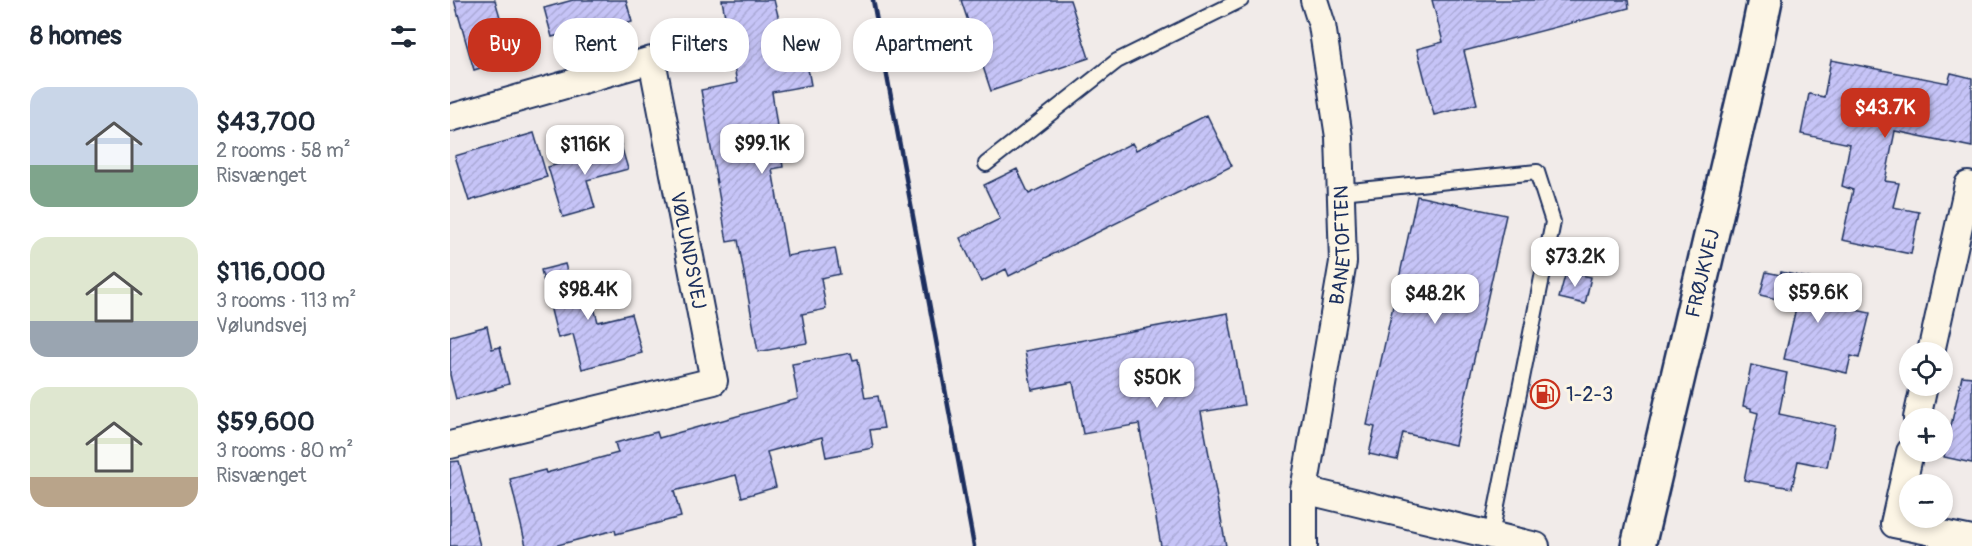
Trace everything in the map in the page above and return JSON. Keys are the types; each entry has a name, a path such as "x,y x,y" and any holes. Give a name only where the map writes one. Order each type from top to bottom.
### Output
{"street":[{"name":"BANETOFTEN","path":"1304,546 1304,490 1343,262 1339,137 1322,25 1314,0"},
{"name":"FRØJKVEJ","path":"1638,546 1765,0"},
{"name":"VØLUNDSVEJ","path":"450,118 652,60 714,381 450,445"},
{"path":"1933,342 1968,185 1972,186"},
{"path":"1908,462 1894,524 1972,540"},
{"path":"1304,490 1536,546"}],"lane":[{"path":"986,164 1117,61 1241,0"},
{"path":"1341,192 1537,172 1553,222 1491,535"}],"building":[{"path":"454,0 495,0 500,18 468,18 468,49"},
{"path":"573,0 626,0 631,18 553,18 552,37 544,8"},
{"path":"722,0 774,0 779,18 761,18 761,72 809,72 811,85 772,92 783,167 772,169 787,256 835,248 840,274 821,278 826,309 802,314 807,343 758,352 738,240 727,242 701,90 737,83 735,72 749,72 749,18 725,18"},
{"path":"961,0 1070,0 1089,58 991,91 985,72 993,72 993,18 967,18"},
{"path":"1432,0 1628,0 1629,8 1464,51 1477,104 1434,115 1417,49 1443,42"},
{"path":"1831,60 1948,83 1951,73 1972,78 1972,147 1895,131 1885,181 1899,183 1893,207 1919,212 1911,254 1842,240 1853,190 1842,186 1850,144 1801,134 1809,94 1824,97"},
{"path":"1207,115 1232,166 1009,276 1006,269 981,282 960,238 1000,219 984,185 1017,169 1029,194 1132,143 1136,150"},
{"path":"534,133 547,177 469,201 455,156"},
{"path":"619,139 628,169 587,180 595,208 563,217 548,167 586,156 584,150"},
{"path":"1417,196 1506,215 1455,445 1403,433 1397,460 1369,454 1375,427 1367,425"},
{"path":"565,264 570,282 586,278 598,322 631,314 642,353 582,369 573,334 558,338 541,270"},
{"path":"1566,272 1591,277 1585,304 1559,298"},
{"path":"1766,272 1780,275 1781,272 1817,280 1813,301 1870,313 1859,358 1851,356 1847,373 1784,359 1797,304 1760,295"},
{"path":"1228,313 1244,405 1201,412 1226,546 1161,546 1139,424 1083,434 1073,382 1032,390 1025,351"},
{"path":"487,326 492,349 500,347 509,384 456,399 450,375 450,336"},
{"path":"851,353 853,360 858,359 865,398 878,396 884,428 870,430 873,448 826,457 822,437 767,452 776,487 742,497 736,475 674,491 681,517 616,534 615,530 554,546 526,546 510,479 545,470 546,473 618,453 615,443 657,432 659,438 798,399 792,364"},
{"path":"1751,365 1787,373 1779,414 1835,426 1827,467 1798,461 1792,488 1744,480 1758,413 1743,406"},
{"path":"1962,376 1972,377 1972,463 1953,459 1953,416"},
{"path":"459,461 480,546 450,546 450,462"}],"railway":[{"path":"873,0 974,546"}],"place":[{"name":"1-2-3","path":"1545,394"}]}
